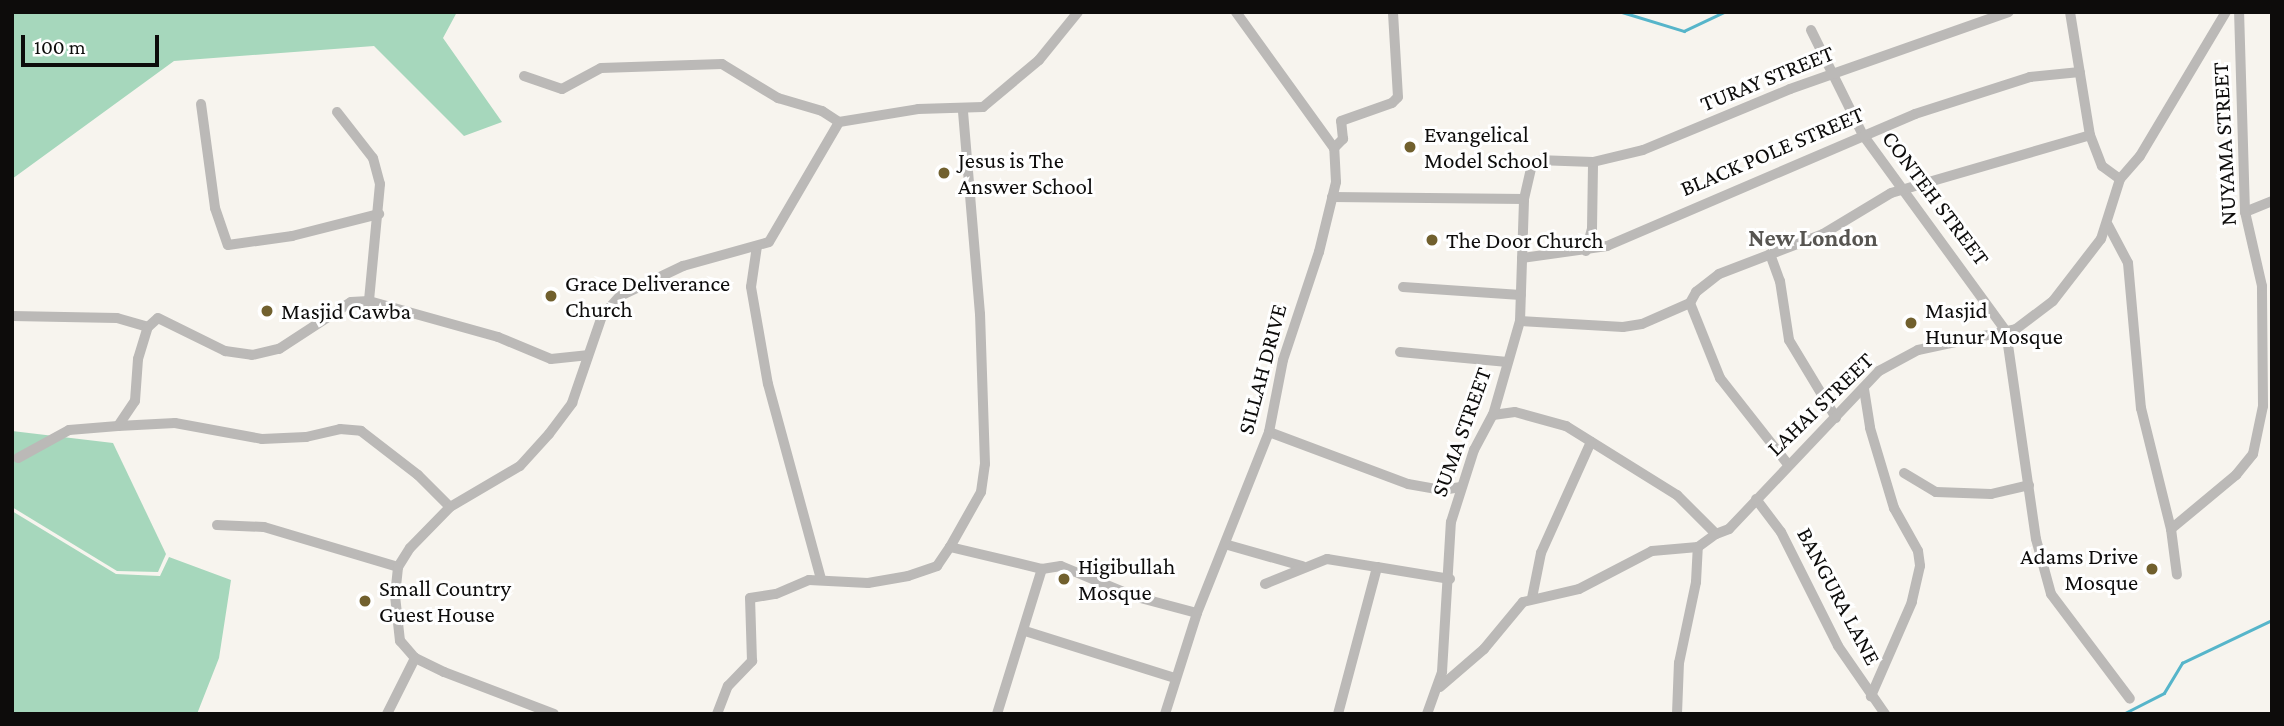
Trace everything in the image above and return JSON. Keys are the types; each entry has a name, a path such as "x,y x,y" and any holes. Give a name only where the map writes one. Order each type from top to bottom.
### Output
{"street":[{"path":"524,76 562,89 601,68 722,64 778,98 822,111 839,122 918,109 963,110 983,107 1002,96 1039,60 1078,12"},
{"path":"1236,12 1334,148"},
{"name":"SILLAH DRIVE","path":"1165,714 1198,612 1228,545 1269,432 1283,360 1332,197 1334,148 1343,139 1341,121 1392,103 1398,97 1393,12"},
{"name":"TURAY STREET","path":"1537,160 1593,162 1643,150 1833,75 2009,12"},
{"path":"2070,12 2090,135 2102,166 2120,179"},
{"name":"LAHAI STREET","path":"1716,534 1729,529 1787,463 1836,418 1879,371 1918,350 2006,331 2035,318 2053,301 2080,270 2108,225 2120,179 2140,156 2227,12"},
{"name":"NUYAMA STREET","path":"2171,529 2236,475 2253,454 2267,407 2267,288 2245,212 2239,12"},
{"name":"CONTEH STREET","path":"1811,30 1863,135 2006,331 2036,539 2051,594 2130,699"},
{"name":"BLACK POLE STREET","path":"1522,258 1586,251 1863,135 2029,77 2080,72"},
{"path":"201,104 215,208 228,244 292,236 379,214"},
{"path":"717,714 729,686 752,661 750,598 821,579 850,583 889,580 937,566 981,492 985,464 980,325 963,110"},
{"path":"337,112 373,158 380,184 369,301"},
{"path":"554,714 415,659 400,641 395,619 398,567 426,529 450,507 520,466 549,434 572,403 602,316 634,287 683,266 757,246 779,230 800,184 839,122"},
{"path":"1520,321 1623,327 1642,324 1690,303 1696,292 1720,274 1824,234 1891,193 1905,192 2090,135"},
{"name":"SUMA STREET","path":"1440,687 1450,598 1451,522 1461,487 1493,415 1520,321 1524,199 1529,170 1537,160"},
{"path":"1586,251 1592,229 1593,162"},
{"path":"1332,197 1524,199"},
{"path":"2245,212 2272,201"},
{"path":"2108,225 2128,263 2141,408 2171,529 2177,575"},
{"path":"757,246 751,287 768,384 821,579"},
{"path":"1770,254 1780,281 1789,340 1836,418"},
{"path":"1403,286 1521,295"},
{"path":"118,426 135,401 138,359 148,327 153,321 164,320 225,351 268,354 351,302 369,301 498,337 551,359 587,355"},
{"path":"1690,303 1720,378 1787,463"},
{"path":"12,316 117,317 148,327"},
{"path":"1400,352 1508,362"},
{"path":"1864,389 1870,428 1894,508 1918,551 1920,566 1912,602 1871,696"},
{"path":"1427,714 1440,687 1532,598 1578,589 1652,551 1698,547 1716,534 1676,495 1591,442 1538,416 1505,411 1493,415"},
{"path":"18,458 69,430 118,426 174,423 262,439 306,437 340,429 361,431 418,475 450,507"},
{"path":"1269,432 1408,484 1442,490 1461,487"},
{"path":"1532,598 1541,553 1591,442"},
{"path":"1904,473 1936,492 1990,494 2029,485"},
{"name":"BANGURA LANE","path":"1756,499 1781,532 1838,646 1885,714"},
{"path":"217,525 264,527 398,567"},
{"path":"1228,545 1302,566"},
{"path":"950,547 1042,569 1071,569 1122,593 1198,612"},
{"path":"1677,714 1679,663 1696,582 1698,547"},
{"path":"1265,584 1302,566 1339,558 1450,579"},
{"path":"1338,714 1377,567"},
{"path":"998,714 1042,569"},
{"path":"1025,631 1175,678"},
{"path":"387,714 415,659"}],"green space":[{"path":"12,12 457,12 443,38 502,122 464,136 374,46 174,61 12,179"},
{"path":"12,431 113,443 166,554 158,572 117,571 12,507"},
{"path":"12,511 116,574 160,576 169,557 231,580 219,658 197,714 12,714"}],"waterway":[{"path":"1622,12 1684,31 1724,12"},
{"path":"2123,714 2164,693 2182,663 2272,620"}],"place":[{"name":"Evangelical Model School","path":"1410,147"},
{"name":"Jesus is The Answer School","path":"944,173"},
{"name":"The Door Church","path":"1432,240"},
{"name":"Grace Deliverance Church","path":"551,296"},
{"name":"Masjid Cawba","path":"267,311"},
{"name":"Masjid Hunur Mosque","path":"1911,323"},
{"name":"Adams Drive Mosque","path":"2152,569"},
{"name":"Higibullah Mosque","path":"1064,579"},
{"name":"Small Country Guest House","path":"365,601"}],"district":[{"name":"New London","path":"1813,238"}]}
